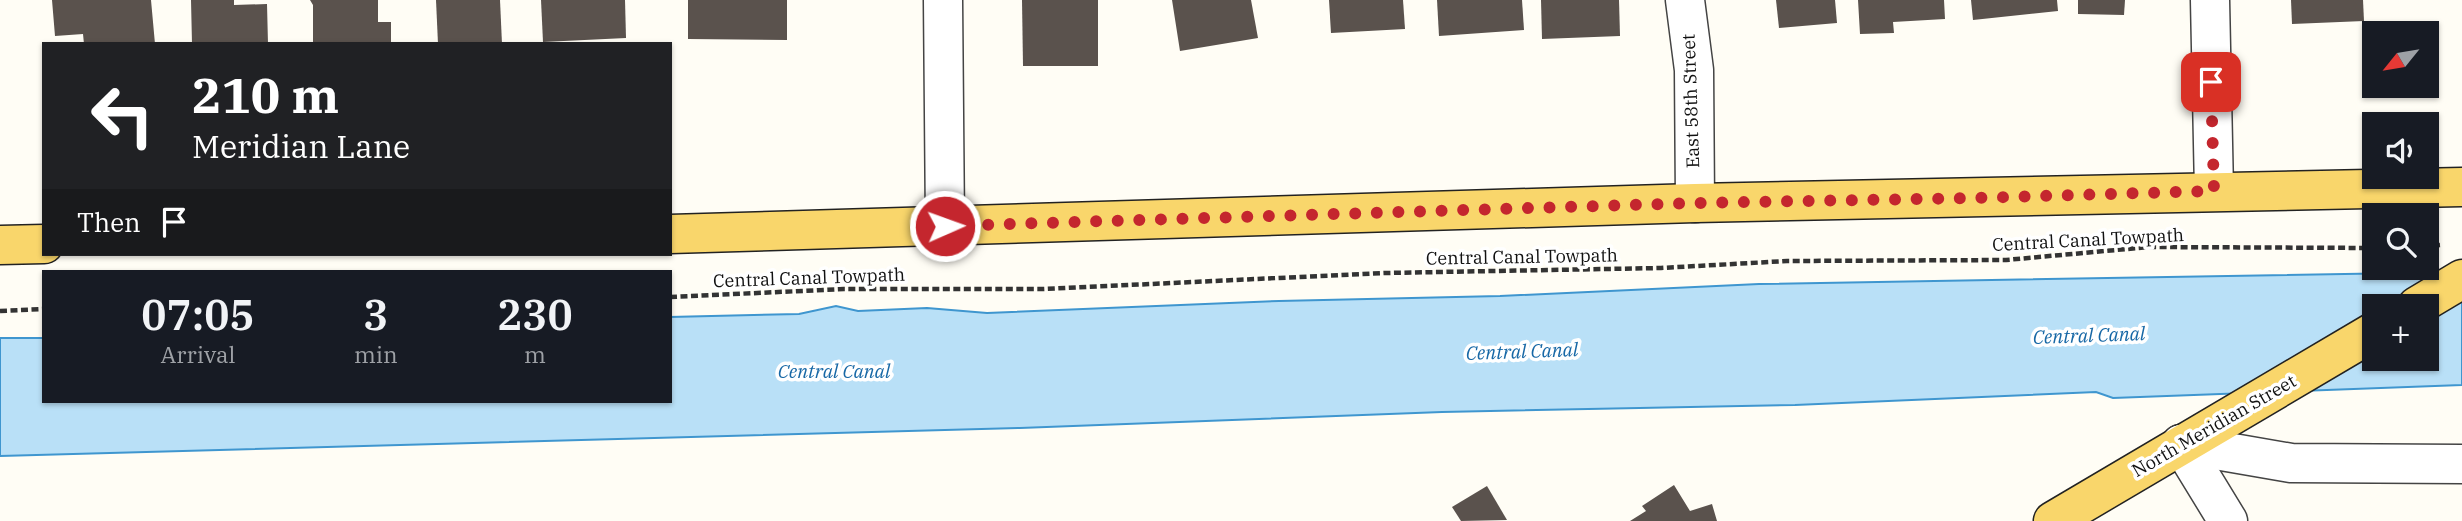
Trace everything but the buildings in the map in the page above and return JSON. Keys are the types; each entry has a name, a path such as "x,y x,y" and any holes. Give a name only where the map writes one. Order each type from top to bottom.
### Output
{"main road":[{"path":"672,234 1695,203 2462,187"},
{"path":"0,245 42,244"},
{"path":"2437,294 2462,279"},
{"name":"North Meridian Street","path":"2053,521 2362,339"}],"street":[{"path":"943,0 945,226"},
{"name":"East 58th Street","path":"1685,0 1693,70 1695,203"},
{"path":"2210,0 2214,191"},
{"path":"2181,444 2291,463 2462,464"},
{"path":"2181,444 2228,521"}],"path":[{"name":"Central Canal Towpath","path":"672,297 844,289 1044,289 1384,273 1661,268 1787,261 2006,260 2149,247 2362,248"},
{"path":"0,311 42,309"}],"water":[{"name":"Central Canal","path":"2439,272 2462,272 2462,385 2113,398 2096,392 1795,405 1442,412 1020,428 0,456 0,338 42,338 42,403 672,403 672,317 799,314 836,306 858,311 927,308 987,313 1279,301 1500,296 1759,284 2362,274 2362,280 2439,280"}],"route":[{"path":"945,226 1695,203 2214,191 2211,82"}]}
